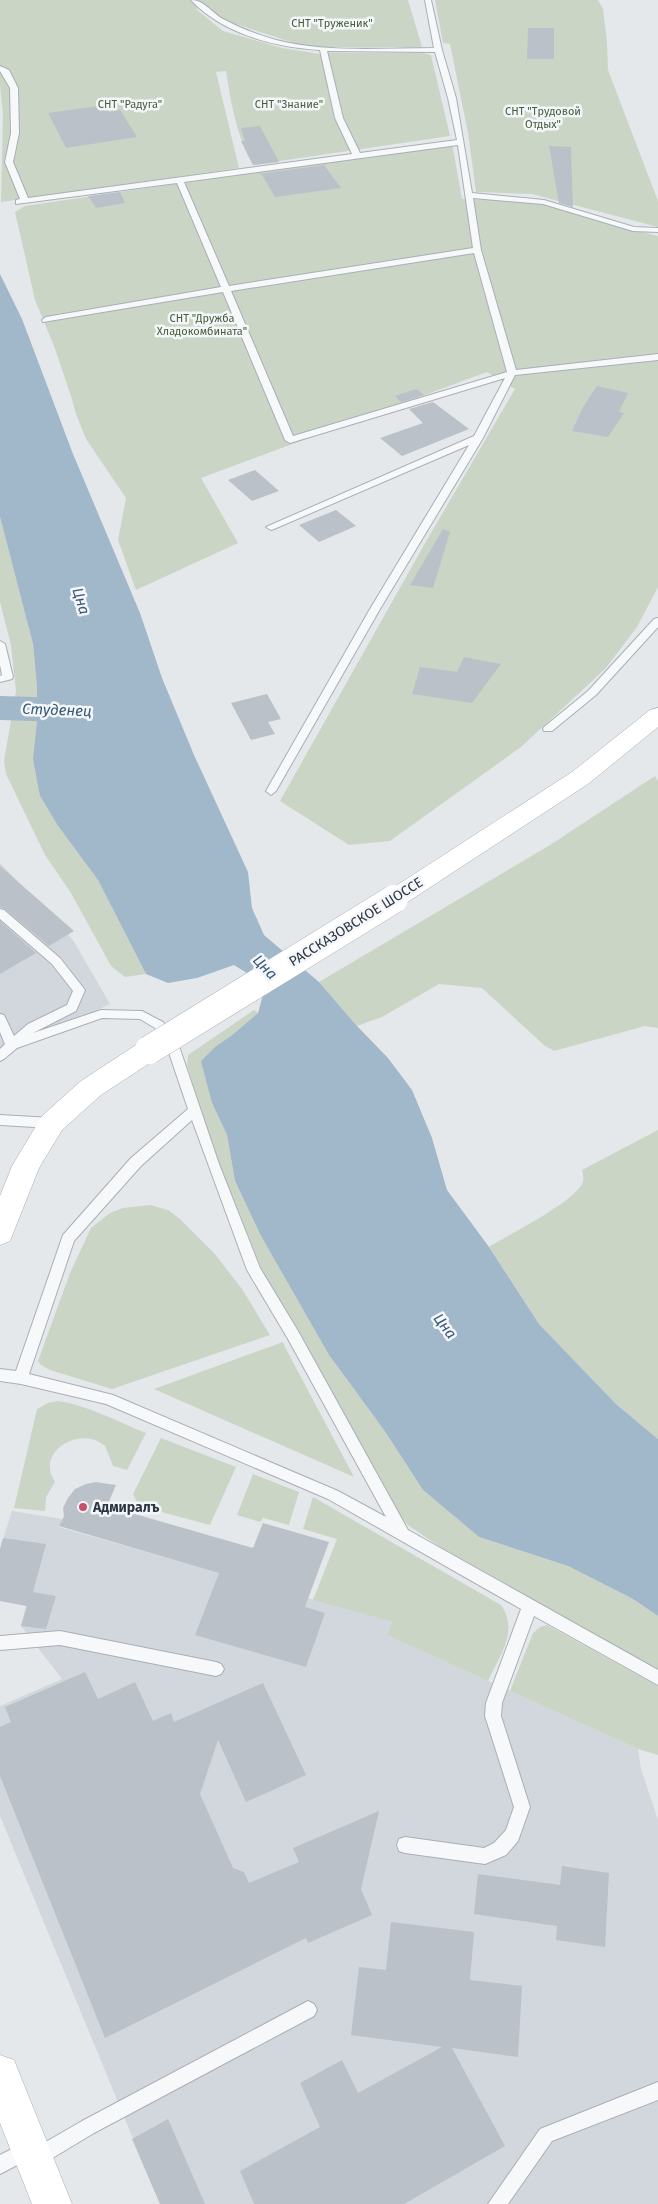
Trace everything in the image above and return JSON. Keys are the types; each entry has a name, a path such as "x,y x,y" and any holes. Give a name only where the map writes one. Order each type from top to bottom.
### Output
{"main road":[{"name":"РАССКАЗОВСКОЕ ШОССЕ","path":"0,1232 26,1166 52,1123 91,1088 394,899 580,778 658,715"},
{"path":"0,2074 22,2157 52,2204"}],"lane":[{"path":"194,0 230,27 301,48 324,50 438,50"},
{"path":"271,791 375,609 478,438 512,373 477,250 461,142 452,98 438,50 428,0"},
{"path":"324,50 339,118 357,156"},
{"path":"0,68 6,72 14,88 15,133 9,162 22,202 179,179 461,142"},
{"path":"179,179 290,440 512,373 658,357"},
{"path":"470,195 544,202 633,229 658,230"},
{"path":"46,320 226,289 477,250"},
{"path":"271,527 478,438"},
{"path":"548,729 592,693 658,621"},
{"path":"0,644 8,678 0,680"},
{"path":"0,913 56,961 79,990 72,1008 32,1027 0,1056"},
{"path":"12,1045 101,1014 142,1015 159,1025 174,1049 213,1164 254,1270 293,1334 402,1533"},
{"path":"0,1018 12,1045"},
{"path":"20,1378 68,1239 136,1162 195,1110"},
{"path":"0,1120 52,1123"},
{"path":"0,1375 108,1399 333,1495 658,1678"},
{"path":"405,1845 485,1856 500,1849 512,1835 522,1807 493,1716 494,1703 530,1606"},
{"path":"0,1643 60,1638 216,1669"},
{"path":"22,2157 88,2127 308,2010"},
{"path":"497,2204 546,2135 658,2091"}],"shaded area":[{"path":"0,863 73,940 110,1004 0,1058"},
{"path":"12,1511 62,1519 59,1527 392,1622 387,1635 638,1749 641,1769 658,1820 658,2204 160,2204 0,1816 0,1706 62,1679 21,1626 26,1606 0,1601 0,1549"}],"green space":[{"path":"0,0 408,0 422,47 325,47 297,44 226,21 206,6 196,9 223,31 282,48 326,55 327,53 423,53 431,55 450,136 253,165 239,132 226,71 216,72 239,168 1,202 3,114 0,85"},
{"name":"СНТ \"Трудовой Отдых\"","path":"435,0 598,0 603,9 608,70 658,201 658,227 532,194 476,192 468,133 450,44 443,43"},
{"name":"СНТ \"Дружба Хладокомбината\"","path":"452,143 462,199 535,201 587,218 658,236 658,587 637,627 605,669 521,747 390,841 349,845 280,801 424,545 515,389 487,372 201,478 238,543 136,590 118,540 126,498 86,439 76,414 54,346 35,300 15,212 25,206"},
{"path":"0,517 33,644 37,687 40,796 58,826 98,880 146,974 125,977 111,966 71,893 45,855 6,774 4,761 16,691 11,645 0,602"},
{"path":"655,776 658,781 658,1028 645,1026 554,1051 545,1046 482,988 439,984 382,1017 357,1026 319,982 550,845"},
{"path":"254,1010 258,1013 216,1046 212,1103 227,1135 235,1181 261,1236 329,1355 384,1430 423,1490 479,1537 568,1566 633,1599 658,1616 658,1671 446,1551 408,1525 384,1498 267,1282 217,1162 187,1065 188,1055"},
{"path":"658,1130 658,1439 616,1404 539,1324 489,1247 540,1218 567,1199 583,1182 582,1170"},
{"path":"150,1205 168,1210 180,1219 214,1253 242,1289 270,1335 112,1389 50,1370 41,1365 38,1361 70,1273 91,1228 110,1213 123,1208"},
{"path":"283,1342 285,1347 354,1477 154,1389"},
{"path":"58,1401 92,1410 146,1433 127,1470 113,1466 105,1446 97,1441 85,1438 65,1443 55,1452 50,1464 55,1482 46,1497 45,1511 14,1508 37,1409 48,1403"},
{"path":"161,1438 236,1467 210,1525 139,1506 133,1494"},
{"path":"253,1474 299,1492 289,1525 263,1518 260,1522 237,1515"},
{"path":"313,1497 501,1605 506,1615 508,1634 506,1643 488,1681 387,1635 392,1622 313,1600 337,1539 303,1529"},
{"path":"547,1625 658,1686 658,1755 638,1749 510,1691 533,1633 540,1627"}],"water":[{"name":"Цна","path":"0,274 22,319 73,454 140,613 162,678 194,755 248,872 252,908 264,935 319,982 388,1058 412,1090 432,1138 447,1190 489,1247 539,1324 616,1404 658,1439 658,1616 633,1599 568,1566 479,1537 423,1490 384,1430 329,1355 261,1236 235,1181 227,1135 212,1103 201,1061 216,1046 258,1013 264,991 250,975 234,965 197,978 168,983 146,974 98,880 58,826 40,796 33,759 37,722 37,687 33,644 0,517"}],"building":[{"path":"528,28 554,28 554,59 527,59"},
{"path":"106,105 109,112 120,110 137,137 66,148 48,113"},
{"path":"260,126 279,162 253,165 241,141 245,141 241,128"},
{"path":"549,146 571,147 573,207 559,203"},
{"path":"324,165 341,188 275,197 262,175 258,174"},
{"path":"120,192 125,203 96,208 88,196"},
{"path":"597,386 628,393 619,412 624,413 608,437 572,431 583,407"},
{"path":"416,389 424,395 401,402 395,396"},
{"path":"433,402 469,429 402,456 380,438 423,423 409,409"},
{"path":"255,470 279,491 252,501 228,480"},
{"path":"336,510 356,526 319,542 299,525"},
{"path":"443,529 450,532 433,588 410,585"},
{"path":"464,657 501,664 472,703 412,694 420,667 457,672"},
{"path":"267,694 281,719 268,722 275,734 251,740 231,703"},
{"path":"0,866 74,931 49,946 5,909 0,907"},
{"path":"0,921 36,953 0,974"},
{"path":"96,1482 116,1485 107,1506 253,1548 263,1523 329,1542 305,1607 325,1613 306,1667 195,1635 219,1573 59,1526 64,1516 63,1508 75,1489"},
{"path":"3,1538 46,1544 33,1592 56,1596 46,1629 21,1626 27,1606 0,1601 0,1549"},
{"path":"85,1672 98,1699 135,1682 153,1721 171,1713 174,1722 263,1683 306,1775 246,1802 218,1740 200,1794 233,1868 244,1872 249,1883 299,1862 293,1848 379,1811 361,1889 372,1915 308,1943 306,1938 105,2038 0,1776 0,1727 11,1722 5,1707"},
{"path":"562,1866 609,1873 605,1947 556,1940 557,1926 474,1914 478,1874 560,1885"},
{"path":"391,1922 474,1932 470,1980 522,1986 518,2057 452,2048 505,2146 404,2204 254,2204 240,2171 320,2127 300,2083 342,2060 358,2093 442,2047 351,2035 359,1967 386,1970"},
{"path":"168,2119 205,2204 160,2204 132,2139"}],"waterway":[{"name":"Студенец","path":"0,708 100,711"}],"place":[{"name":"Адмиралъ","path":"83,1507"}],"park label":[{"name":"СНТ \"Труженик\"","path":"332,23"},
{"name":"СНТ \"Радуга\"","path":"130,104"},
{"name":"СНТ \"Знание\"","path":"289,104"}]}
